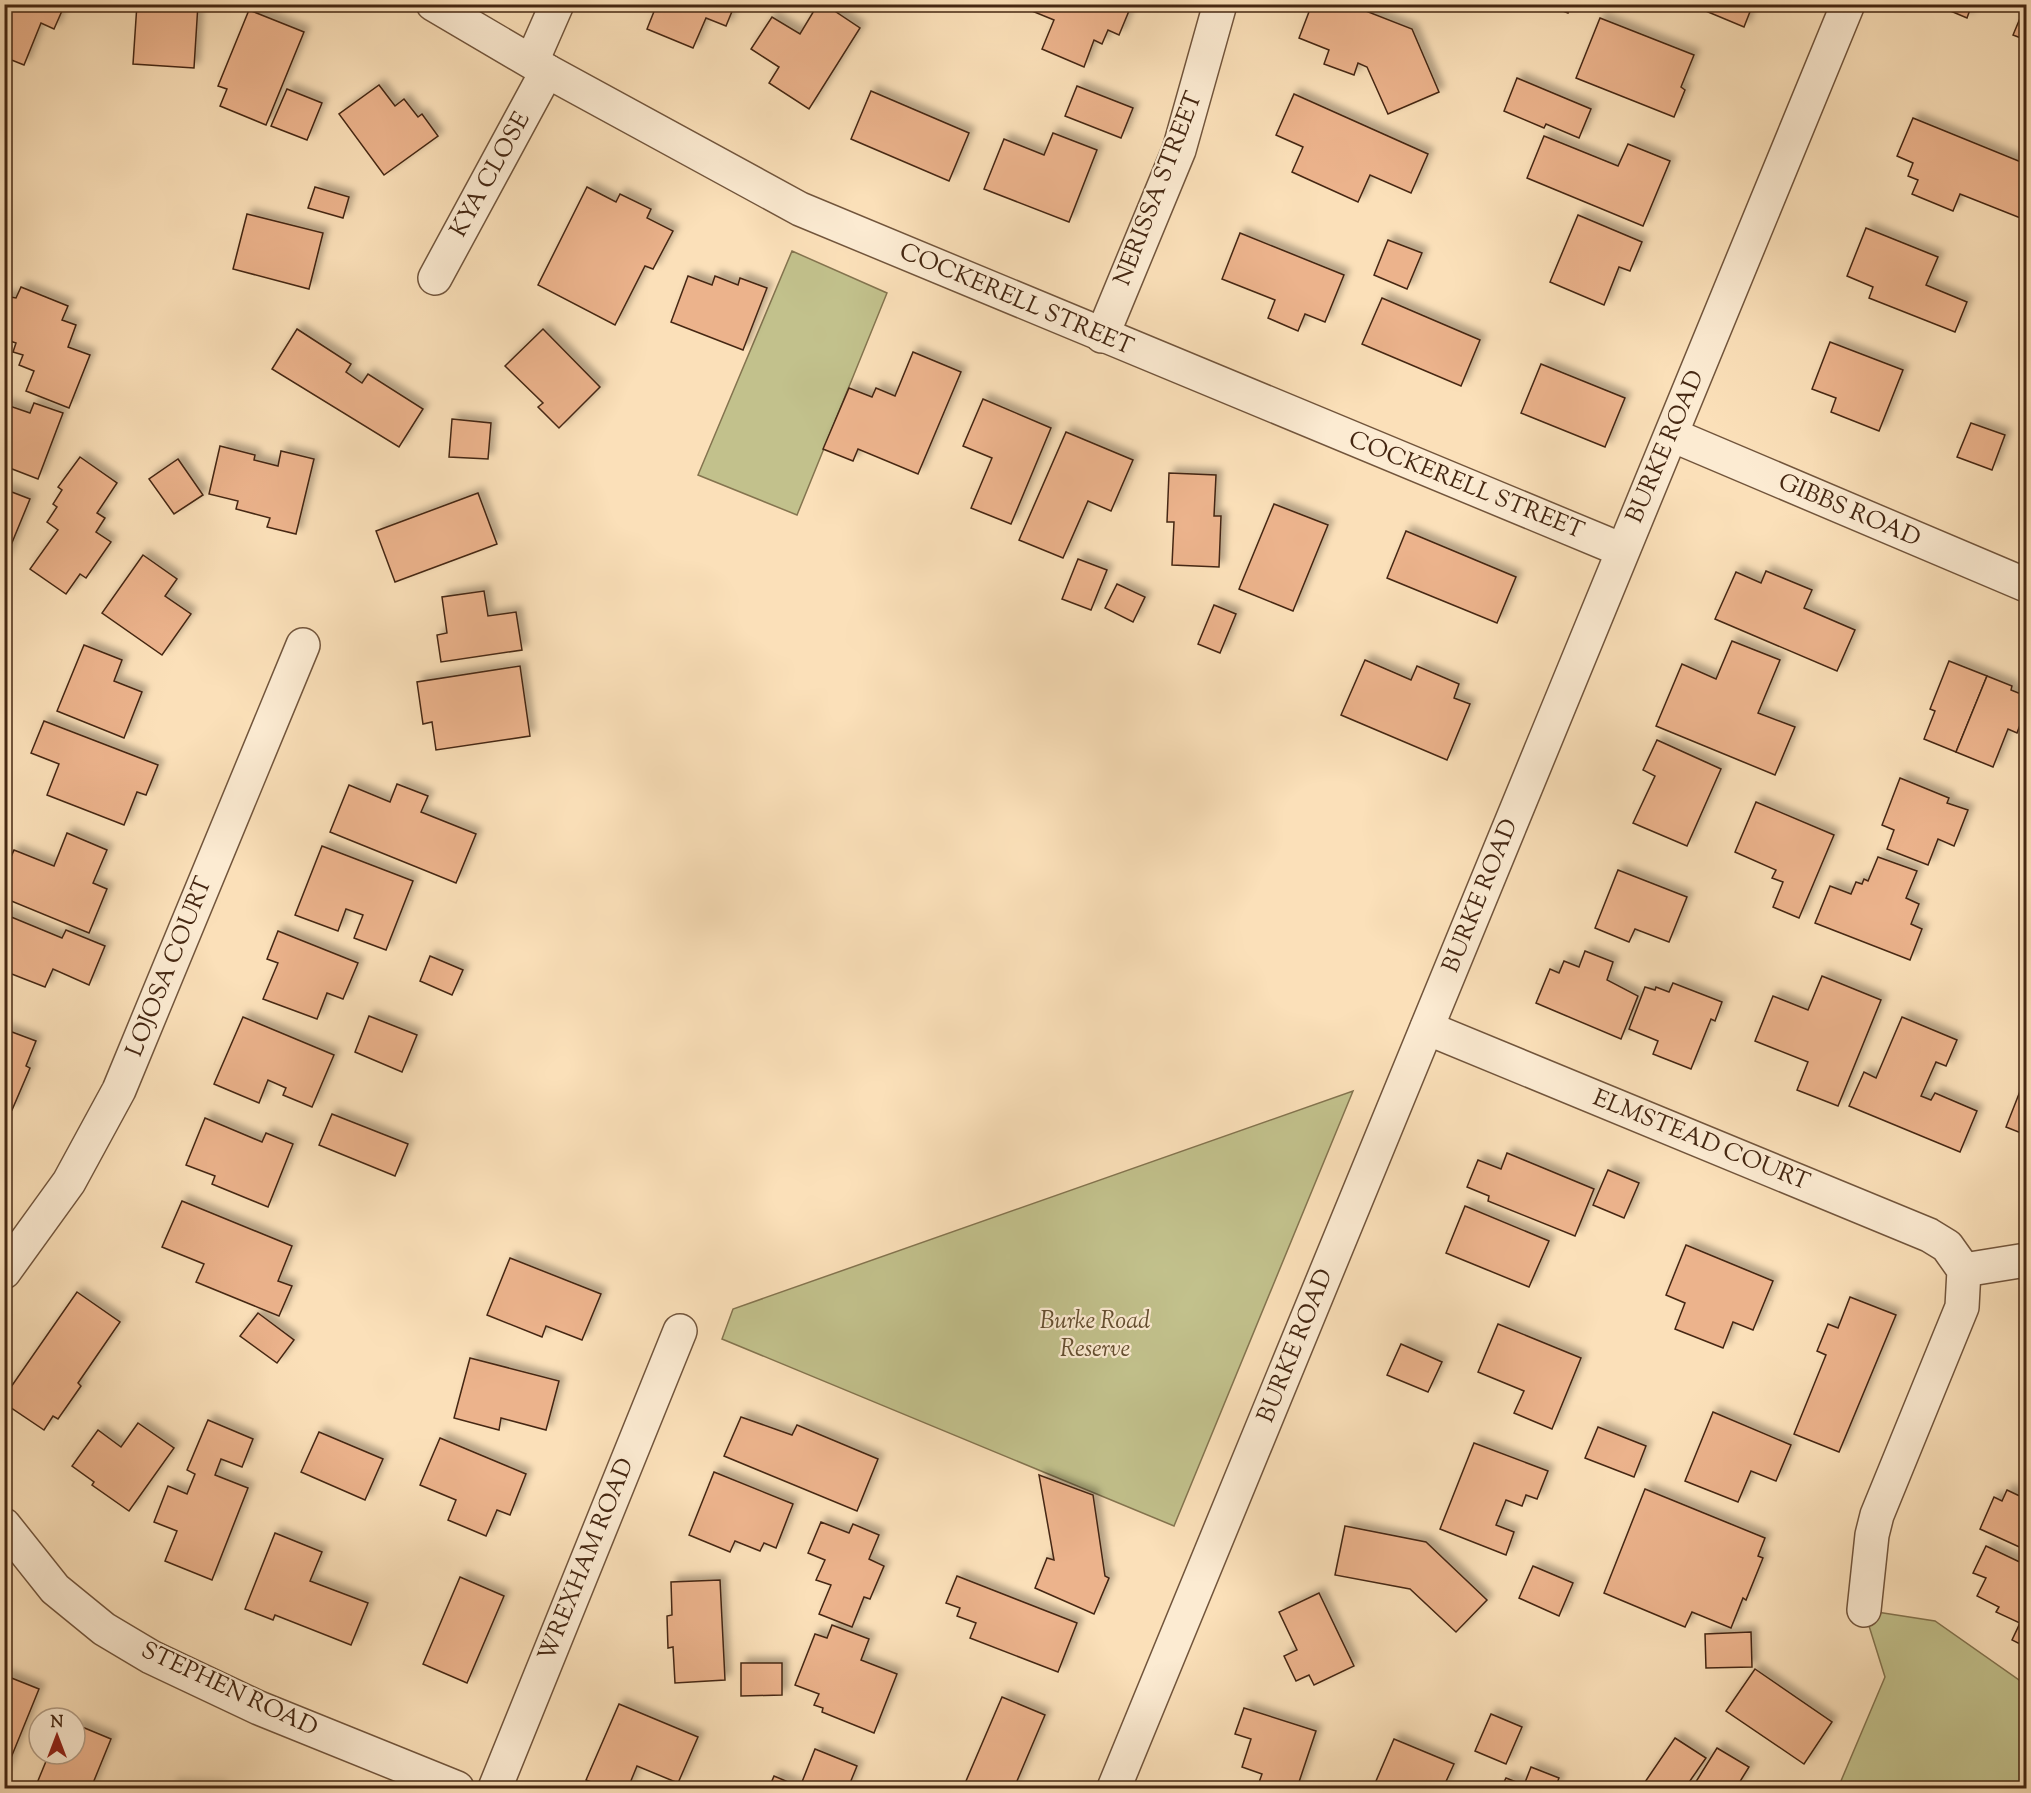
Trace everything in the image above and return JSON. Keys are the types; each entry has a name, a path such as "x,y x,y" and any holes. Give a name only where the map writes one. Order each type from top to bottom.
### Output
{"street":[{"name":"COCKERELL STREET","path":"433,4 540,66 800,209 1622,550"},
{"name":"KYA CLOSE","path":"435,278 540,66 557,4"},
{"name":"NERISSA STREET","path":"1102,336 1179,150 1220,4"},
{"name":"BURKE ROAD","path":"1114,1788 1848,4"},
{"name":"GIBBS ROAD","path":"1672,435 2026,585"},
{"name":"LOJOSA COURT","path":"4,1272 69,1182 119,1090 303,645"},
{"name":"ELMSTEAD COURT","path":"1427,1028 1929,1235 1947,1246 1964,1270"},
{"path":"1864,1610 1872,1535 1877,1515 1962,1307 1964,1270 2026,1260"},
{"name":"WREXHAM ROAD","path":"495,1788 680,1331"},
{"name":"STEPHEN ROAD","path":"4,1525 55,1589 104,1629 151,1658 259,1708 457,1788"}],"green space":[{"path":"792,251 887,293 797,515 698,475"},
{"name":"Burke Road Reserve","path":"1353,1091 1174,1526 722,1339 733,1309"},
{"path":"1864,1610 1935,1621 2026,1685 2026,1788 1838,1788 1885,1677"}],"building":[{"path":"4,4 65,4 54,29 41,23 24,65 4,57"},
{"path":"137,4 198,4 194,68 133,64"},
{"path":"657,4 735,4 726,26 706,18 693,48 647,29"},
{"path":"818,4 824,4 860,28 809,109 769,83 779,67 751,49 772,17 800,34"},
{"path":"1024,4 1128,4 1131,6 1119,35 1108,30 1102,44 1094,40 1084,67 1042,49 1054,20 1022,7"},
{"path":"1312,4 1348,4 1412,29 1439,92 1388,114 1367,67 1358,63 1354,75 1324,64 1329,50 1299,38"},
{"path":"1545,4 1572,4 1568,13"},
{"path":"1689,4 1753,4 1744,27"},
{"path":"1934,4 1972,4 1967,18"},
{"path":"2026,4 2026,40 2013,35"},
{"path":"249,10 304,32 266,125 220,106 227,89 218,86"},
{"path":"1600,18 1694,55 1681,87 1685,90 1674,117 1576,78"},
{"path":"1517,78 1591,109 1579,138 1546,124 1544,128 1504,111"},
{"path":"379,85 395,106 404,99 418,117 422,114 438,136 384,175 339,114"},
{"path":"1077,86 1133,108 1121,138 1065,116"},
{"path":"287,89 322,103 307,140 271,126"},
{"path":"871,91 969,133 949,181 851,139"},
{"path":"1294,94 1428,154 1411,193 1370,175 1358,202 1292,172 1303,147 1276,135"},
{"path":"1913,118 2026,164 2026,211 2023,219 1960,194 1953,211 1912,194 1918,180 1908,176 1913,163 1897,156"},
{"path":"1053,133 1097,150 1069,222 984,189 1004,139 1044,155"},
{"path":"1544,136 1618,166 1628,144 1670,161 1643,226 1527,178"},
{"path":"315,187 349,197 343,218 308,208"},
{"path":"587,187 616,202 620,194 651,209 647,218 673,231 653,269 645,266 615,325 538,285"},
{"path":"247,214 323,233 309,289 233,269"},
{"path":"1578,215 1642,242 1630,271 1619,267 1604,305 1550,282"},
{"path":"1866,228 1938,257 1926,285 1967,302 1955,332 1869,298 1873,287 1847,276"},
{"path":"1240,233 1344,275 1325,322 1305,314 1298,331 1268,318 1275,300 1222,279"},
{"path":"1388,240 1422,253 1407,289 1374,275"},
{"path":"688,276 712,285 715,276 738,285 740,278 767,288 743,350 671,322"},
{"path":"21,287 68,306 62,320 76,325 68,347 90,355 69,408 26,391 34,371 19,365 23,355 13,352 16,343 4,339 4,296 16,298"},
{"path":"1382,298 1480,340 1461,386 1362,344"},
{"path":"297,329 351,364 346,372 362,383 368,374 423,409 399,447 272,369"},
{"path":"543,329 600,387 559,428 538,407 543,403 505,366"},
{"path":"1830,342 1903,370 1879,431 1831,412 1836,398 1812,389"},
{"path":"913,352 961,372 918,474 858,449 853,461 823,449 849,388 872,397 876,388 895,396"},
{"path":"1541,364 1625,398 1605,447 1521,413"},
{"path":"983,399 1051,428 1011,524 971,508 992,458 963,446"},
{"path":"34,403 63,413 38,479 7,467 10,460 4,450 4,404 30,413"},
{"path":"452,419 491,423 488,459 449,457"},
{"path":"1971,423 2005,435 1992,470 1957,457"},
{"path":"1066,432 1133,460 1111,511 1088,501 1063,558 1019,540"},
{"path":"220,446 255,455 254,460 278,466 281,451 314,459 296,534 267,527 270,518 236,509 238,501 209,494"},
{"path":"80,457 117,483 97,513 105,518 96,532 111,542 86,578 80,574 66,594 30,569 58,530 47,522 57,507 53,504 62,490 58,487"},
{"path":"178,459 203,495 174,514 149,479"},
{"path":"1169,473 1216,475 1214,516 1221,516 1219,567 1172,565 1174,522 1167,522"},
{"path":"4,489 30,499 4,562"},
{"path":"478,493 497,544 395,582 376,531"},
{"path":"1274,504 1328,525 1293,611 1239,589"},
{"path":"1406,531 1516,577 1497,623 1387,578"},
{"path":"143,555 177,579 165,596 191,614 162,655 102,613"},
{"path":"1078,559 1107,570 1091,610 1062,599"},
{"path":"1766,571 1812,590 1804,608 1855,630 1837,671 1715,619 1736,572 1761,583"},
{"path":"1117,584 1145,597 1133,622 1105,608"},
{"path":"484,591 488,616 516,612 522,650 441,662 437,635 447,633 442,597"},
{"path":"1214,605 1236,614 1220,653 1198,644"},
{"path":"1732,641 1780,660 1758,713 1795,727 1775,775 1656,726 1682,664 1716,679"},
{"path":"84,645 122,660 114,681 142,692 124,738 57,711"},
{"path":"1365,660 1411,680 1417,666 1459,684 1454,698 1470,704 1447,760 1341,715"},
{"path":"1949,661 1987,676 1956,752 1924,739 1935,711 1930,709"},
{"path":"520,666 530,736 436,750 432,722 423,724 417,682"},
{"path":"1987,676 2012,686 2011,690 2026,696 2026,709 2017,733 2008,729 1993,767 1956,752"},
{"path":"44,721 158,765 146,795 137,792 124,825 47,795 59,764 31,753"},
{"path":"1657,740 1721,769 1687,846 1633,823 1655,776 1643,770"},
{"path":"1900,778 1949,798 1947,803 1968,810 1954,846 1938,839 1928,865 1887,849 1894,830 1882,825"},
{"path":"397,784 428,796 421,812 476,834 456,883 330,832 349,785 390,802"},
{"path":"1756,802 1834,835 1799,918 1773,907 1783,882 1772,878 1776,870 1735,852"},
{"path":"67,833 107,850 93,883 107,889 89,933 4,898 4,873 14,850 54,866"},
{"path":"322,846 413,881 386,950 354,938 363,915 346,909 338,931 295,915"},
{"path":"1878,857 1917,871 1906,898 1919,904 1911,924 1922,929 1910,960 1815,923 1830,886 1851,894 1856,882 1862,884 1864,879 1868,881"},
{"path":"1618,870 1687,897 1669,942 1635,929 1629,942 1595,928"},
{"path":"4,914 62,938 66,930 105,946 89,985 53,969 45,987 4,971"},
{"path":"278,931 358,963 343,999 327,993 317,1019 263,999 278,963 267,959"},
{"path":"1585,951 1613,962 1607,980 1638,996 1621,1039 1536,1003 1550,969 1559,973 1564,961 1579,967"},
{"path":"430,956 463,970 452,995 420,981"},
{"path":"1822,976 1881,1000 1838,1106 1797,1090 1808,1062 1755,1041 1773,996 1808,1010"},
{"path":"1673,983 1722,1002 1715,1021 1711,1019 1691,1069 1653,1054 1658,1041 1629,1029 1645,987 1655,990 1656,987 1669,992"},
{"path":"369,1016 417,1035 402,1072 355,1052"},
{"path":"243,1017 334,1055 312,1107 283,1095 286,1088 268,1080 259,1103 214,1084"},
{"path":"1902,1017 1957,1040 1946,1066 1936,1062 1921,1096 1931,1100 1935,1093 1977,1111 1960,1152 1849,1106 1864,1072 1876,1078"},
{"path":"4,1029 36,1041 26,1066 30,1068 12,1110 4,1107"},
{"path":"2026,1076 2026,1135 2006,1127"},
{"path":"332,1114 408,1144 395,1176 319,1145"},
{"path":"205,1118 262,1142 266,1133 293,1144 268,1207 212,1184 215,1176 186,1165"},
{"path":"1507,1153 1594,1189 1575,1236 1488,1201 1489,1196 1467,1187 1478,1160 1501,1169"},
{"path":"1608,1170 1639,1183 1624,1218 1593,1205"},
{"path":"182,1201 292,1246 278,1281 292,1286 279,1316 196,1282 204,1264 162,1247"},
{"path":"1465,1206 1549,1241 1529,1287 1446,1253"},
{"path":"1686,1245 1773,1281 1753,1330 1733,1322 1723,1348 1675,1329 1685,1303 1666,1295"},
{"path":"510,1258 601,1294 582,1340 546,1326 542,1337 487,1315"},
{"path":"77,1292 120,1322 78,1383 81,1386 58,1419 53,1416 44,1430 4,1403 4,1397"},
{"path":"1850,1297 1896,1315 1839,1452 1794,1434 1826,1355 1817,1351 1828,1324 1838,1328"},
{"path":"258,1313 294,1340 277,1363 240,1336"},
{"path":"1498,1324 1581,1358 1552,1429 1514,1413 1524,1391 1478,1372"},
{"path":"1401,1344 1442,1362 1428,1392 1387,1375"},
{"path":"470,1358 559,1381 546,1430 501,1418 499,1430 454,1418"},
{"path":"1713,1412 1791,1445 1776,1481 1751,1471 1738,1502 1685,1481"},
{"path":"741,1417 792,1435 797,1425 878,1459 857,1511 724,1456"},
{"path":"208,1420 253,1439 242,1467 221,1459 215,1475 248,1488 212,1580 165,1561 177,1531 154,1522 168,1486 187,1494 195,1474 187,1470"},
{"path":"138,1423 174,1448 129,1511 92,1485 94,1482 72,1466 98,1430 121,1447"},
{"path":"1598,1427 1646,1446 1634,1477 1585,1458"},
{"path":"319,1432 383,1459 365,1500 301,1472"},
{"path":"440,1438 526,1474 510,1515 497,1510 486,1536 448,1520 456,1500 420,1485"},
{"path":"1474,1443 1548,1471 1537,1499 1526,1495 1522,1506 1506,1500 1496,1525 1514,1532 1506,1555 1440,1529"},
{"path":"714,1472 793,1504 776,1548 764,1543 760,1551 735,1541 730,1552 689,1535"},
{"path":"1039,1475 1093,1495 1105,1576 1109,1578 1094,1614 1035,1588 1047,1558 1054,1560"},
{"path":"1645,1489 1765,1538 1758,1556 1763,1558 1746,1600 1743,1598 1731,1628 1692,1612 1685,1627 1604,1593"},
{"path":"2007,1490 2026,1499 2026,1550 1980,1529 1994,1497 2002,1501"},
{"path":"821,1522 849,1533 853,1524 879,1535 869,1559 884,1566 870,1599 864,1597 852,1627 819,1614 831,1585 816,1580 825,1560 808,1553"},
{"path":"1345,1526 1426,1542 1487,1600 1456,1632 1410,1589 1335,1575"},
{"path":"275,1533 322,1552 310,1581 368,1603 351,1645 275,1615 273,1620 245,1609"},
{"path":"1986,1546 2026,1565 2026,1647 2012,1640 2020,1623 1996,1612 1999,1607 1977,1596 1986,1578 1973,1573"},
{"path":"1533,1566 1573,1583 1559,1616 1519,1598"},
{"path":"957,1576 1077,1623 1058,1672 970,1638 976,1623 957,1616 960,1608 946,1603"},
{"path":"460,1577 504,1596 467,1683 423,1664"},
{"path":"720,1580 725,1680 675,1683 673,1647 668,1648 667,1616 672,1615 671,1582"},
{"path":"1319,1593 1354,1666 1314,1685 1309,1675 1296,1681 1284,1656 1297,1650 1279,1612"},
{"path":"832,1625 869,1639 861,1660 897,1674 874,1733 822,1712 823,1708 814,1705 819,1694 795,1685 815,1634 827,1638"},
{"path":"1751,1632 1752,1667 1706,1668 1705,1634"},
{"path":"741,1663 782,1663 782,1695 741,1696"},
{"path":"1755,1669 1832,1722 1804,1764 1726,1711"},
{"path":"4,1675 39,1689 32,1706 27,1706 27,1718 4,1775"},
{"path":"1002,1697 1045,1715 1014,1788 963,1788"},
{"path":"619,1704 698,1737 678,1783 637,1766 628,1788 606,1788 586,1780"},
{"path":"1244,1708 1316,1731 1297,1788 1257,1788 1262,1774 1242,1767 1251,1739 1235,1734"},
{"path":"1491,1714 1522,1727 1506,1764 1475,1751"},
{"path":"87,1729 111,1739 91,1788 35,1788 44,1766 87,1766"},
{"path":"1675,1738 1706,1758 1685,1788 1655,1788 1645,1782"},
{"path":"1394,1739 1454,1764 1443,1788 1373,1788"},
{"path":"1717,1748 1749,1767 1736,1788 1692,1788"},
{"path":"815,1749 857,1766 848,1788 769,1788 774,1776 800,1787"},
{"path":"1531,1767 1559,1778 1555,1788 1501,1788 1506,1778 1524,1785"},
{"path":"172,1785 221,1787 221,1788 172,1788"}]}
